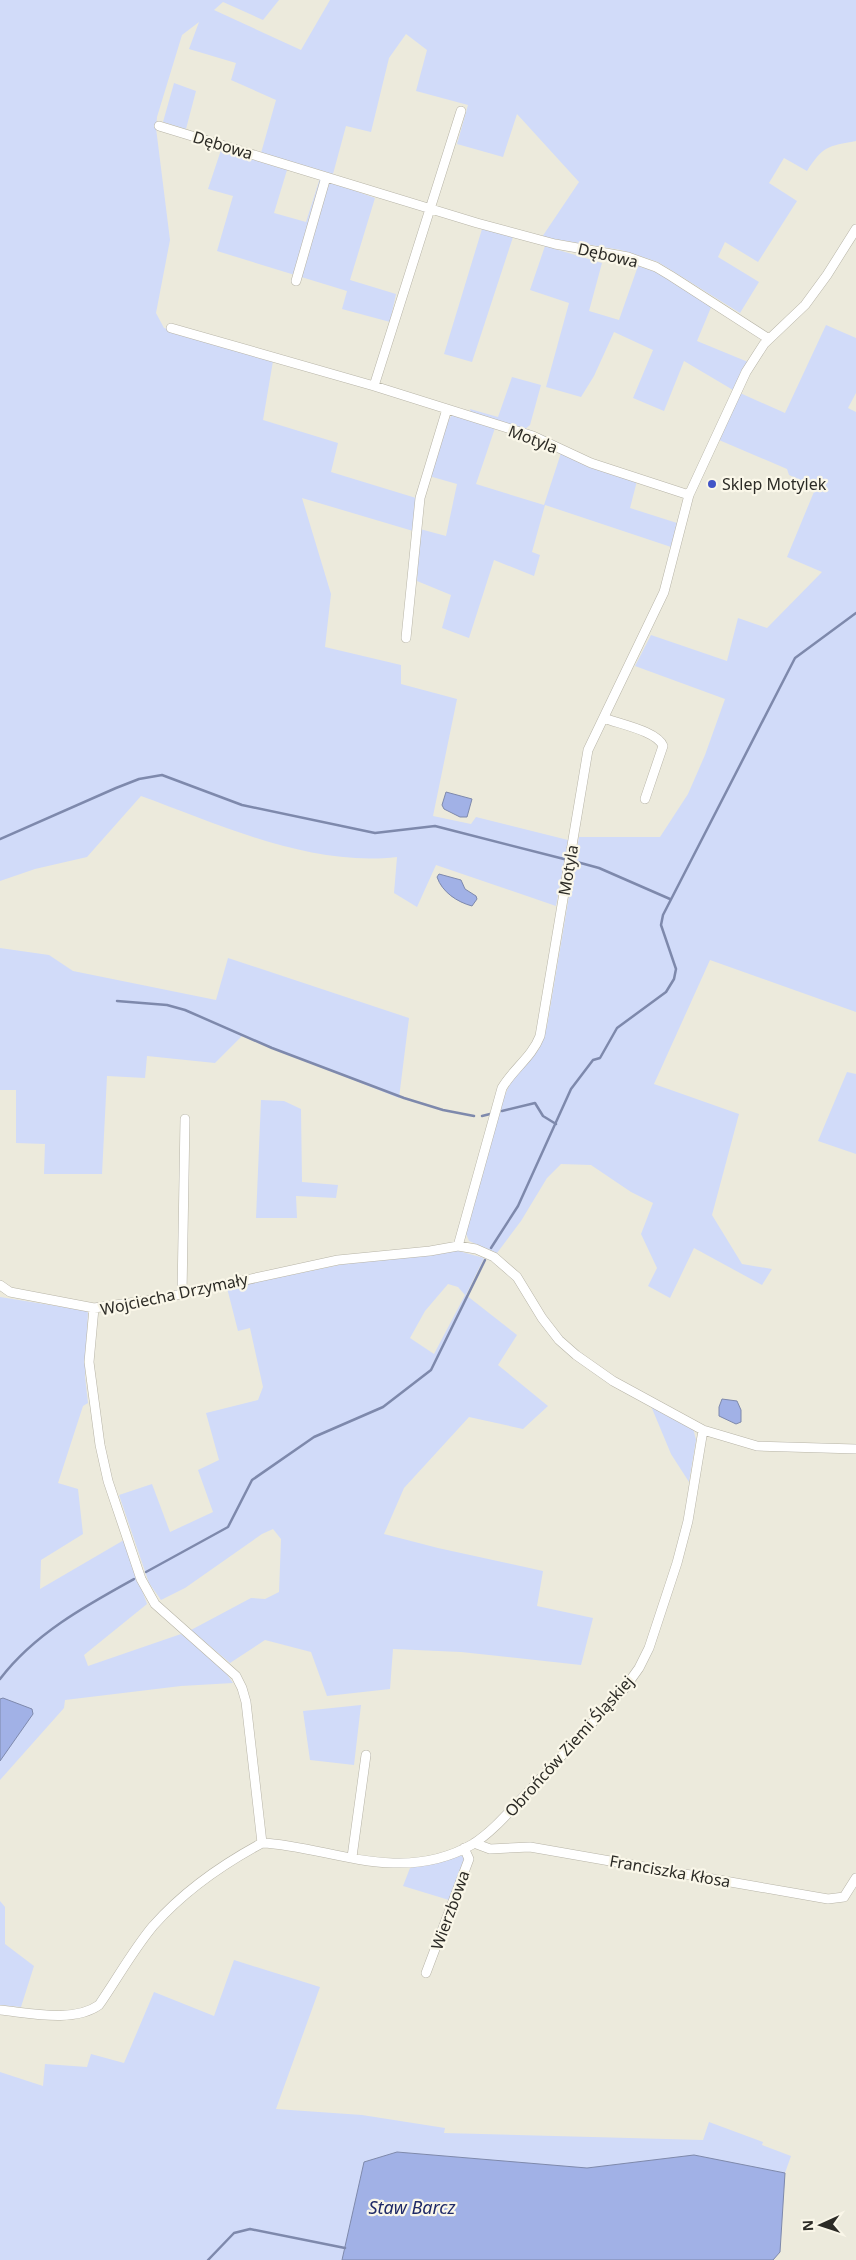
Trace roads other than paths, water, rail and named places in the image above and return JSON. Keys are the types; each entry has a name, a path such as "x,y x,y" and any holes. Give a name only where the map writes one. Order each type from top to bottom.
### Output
{"street":[{"path":"374,386 461,111"},
{"name":"Dębowa","path":"159,126 555,244 628,257 656,267 769,339"},
{"path":"296,280 326,177"},
{"name":"Motyla","path":"458,1246 502,1088 513,1072 536,1048 540,1036 588,750 664,592 689,495 746,372 769,339 805,305 827,275 856,229"},
{"name":"Motyla","path":"171,328 374,386 533,436 591,463 689,495"},
{"path":"406,638 420,498 447,410"},
{"path":"604,718 649,734 661,741 663,746 645,799"},
{"path":"182,1294 185,1119"},
{"name":"Wojciecha Drzymały","path":"262,1843 246,1702 242,1688 236,1676 155,1604 141,1579 108,1481 96,1416 89,1362 94,1308 182,1294 338,1260 430,1251 458,1246 476,1248 494,1257 509,1269 526,1289 542,1318 559,1340 576,1355 613,1381 703,1430 758,1446 856,1449"},
{"path":"0,1285 10,1292 94,1308"},
{"name":"Obrońców Ziemi Śląskiej","path":"262,1843 393,1863 420,1862 444,1857 474,1843 500,1821 624,1689 640,1668 649,1648 677,1563 688,1521 703,1430"},
{"path":"352,1857 366,1755"},
{"path":"0,2010 73,2015 91,2010 99,2005 154,1926 189,1893 222,1867 262,1843"},
{"name":"Franciszka Kłosa","path":"474,1843 490,1849 530,1847 828,1899 844,1897 856,1878"},
{"name":"Wierzbowa","path":"426,1973 468,1859 464,1848"}],"water":[{"path":"446,792 472,799 467,817 460,817 444,809 442,805"},
{"path":"439,874 461,880 465,889 476,896 477,899 472,906 461,902 446,892 437,877"},
{"path":"722,1399 737,1401 741,1410 741,1422 736,1424 719,1416 719,1407"},
{"path":"3,1698 32,1709 33,1714 0,1761 0,1699"},
{"name":"Staw Barcz","path":"397,2152 587,2168 694,2155 785,2173 780,2252 773,2260 342,2260 364,2162"}],"waterway":[{"path":"491,1248 518,1206 571,1089 593,1060 600,1058 617,1028 666,992 674,979 676,969 661,925 663,915 795,658 856,613"},
{"path":"0,839 116,788 139,779 162,775 242,805 375,833 435,826 564,859"},
{"path":"577,862 599,868 670,899"},
{"path":"117,1001 167,1005 185,1010 272,1048 404,1098 443,1110 474,1116"},
{"path":"502,1111 535,1103 543,1116 556,1124"},
{"path":"482,1116 490,1114"},
{"path":"146,1572 228,1527 252,1480 314,1437 383,1407 431,1370 485,1260"},
{"path":"0,1679 28,1648 61,1622 134,1579"},
{"path":"208,2260 234,2233 250,2229 345,2248"}],"place":[{"name":"Sklep Motylek","path":"712,484"}]}
